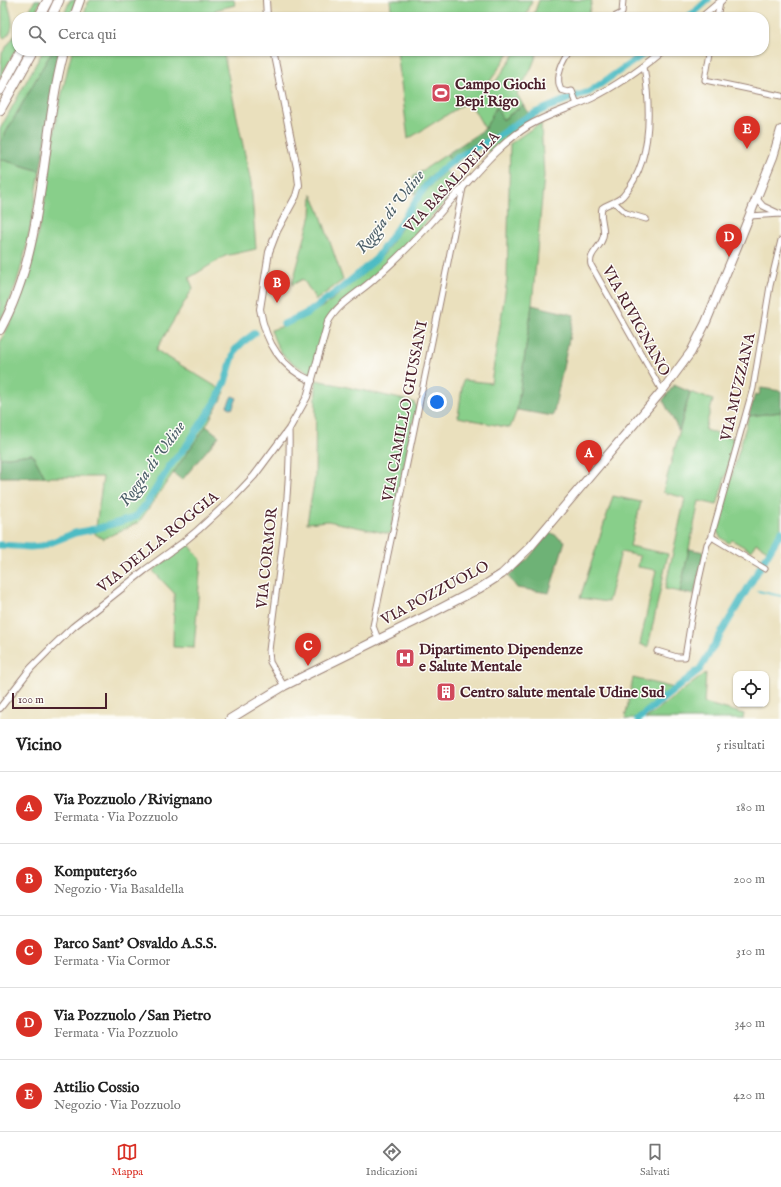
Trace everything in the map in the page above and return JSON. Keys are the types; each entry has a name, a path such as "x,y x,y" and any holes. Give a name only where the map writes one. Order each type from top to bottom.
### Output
{"highway":[{"path":"42,12 48,0"},
{"path":"53,12 59,0"},
{"path":"0,90 18,56"},
{"path":"0,110 30,56"}],"main road":[{"path":"76,12 80,0"},
{"path":"0,330 17,292 31,242 37,213 50,117 63,56"},
{"name":"VIA POZZUOLO","path":"230,719 284,686 480,588 502,574 530,548 679,370 699,337 750,216 773,157 781,130"}],"street":[{"path":"266,0 267,12"},
{"path":"622,12 624,0"},
{"path":"708,12 721,1"},
{"path":"718,12 721,1"},
{"path":"274,56 299,184 296,196 277,231 269,252 260,309 264,325 276,354 285,365 312,381"},
{"path":"566,56 562,65 559,83 561,90 568,92 572,91 576,102"},
{"name":"VIA BASALDELLA","path":"312,381 328,322 334,313 396,259 494,153 514,135 576,102 613,87 632,76 656,56"},
{"path":"709,56 705,80 781,96"},
{"name":"VIA RIVIGNANO","path":"644,66 648,111 647,136 642,164 634,182 622,197 615,203 602,208 601,220 604,236 602,242 591,257 591,263 662,391"},
{"name":"VIA CAMILLO GIUSSANI","path":"378,639 373,626 413,437 463,187"},
{"path":"756,199 763,206 781,214"},
{"path":"615,203 626,213 646,219"},
{"path":"750,216 781,214"},
{"name":"VIA MUZZANA","path":"657,651 677,658 685,657 707,544 712,537 712,530 753,388 770,286 781,240"},
{"name":"VIA DELLA ROGGIA","path":"0,708 31,668 73,627 145,570 182,544 236,495 254,476 289,429 307,397 312,381"},
{"name":"VIA CORMOR","path":"284,686 270,662 269,651 287,486 289,429"},
{"path":"712,537 764,569"}],"green space":[{"path":"2,0 7,0 12,21 11,31 4,38 2,36"},
{"path":"35,0 41,0 35,12 29,12"},
{"path":"70,0 78,0 73,12 65,12"},
{"path":"89,0 234,0 235,5 215,10 216,12 85,12"},
{"path":"390,0 532,0 528,12 391,12"},
{"path":"539,0 592,0 589,12 535,12"},
{"path":"12,39 12,56 0,78 2,53"},
{"path":"40,56 49,56 0,143 0,129"},
{"path":"49,56 61,56 40,171 0,159 0,143"},
{"path":"71,56 224,56 251,183 256,249 225,256 189,278 193,288 156,350 225,392 206,426 139,522 103,539 95,534 103,477 45,477 32,454 0,458 0,343 15,313 30,270 47,190 57,114"},
{"name":"Campo Giochi Bepi Rigo","path":"398,56 507,56 487,86 496,81 514,56 536,56 531,69 517,94 523,105 502,120 496,108 485,129 469,101 408,139"},
{"path":"523,105 529,114 519,118 492,138 481,142 450,160 447,154 485,129 496,107 503,120"},
{"path":"530,117 532,119 512,133 489,153 487,148"},
{"path":"541,123 544,176 532,305 517,410 510,428 458,417 463,380 491,383 507,280 510,144"},
{"path":"447,154 450,160 429,177 415,194 413,177"},
{"path":"0,159 40,171 30,228 21,267 8,304 0,321"},
{"path":"445,171 461,184 409,241 380,270 334,309 314,372 310,373 289,361 281,352 271,330 287,325 326,305 369,269 384,254 418,200"},
{"path":"312,194 343,280 316,300 303,279 292,285 311,215"},
{"path":"532,305 574,315 553,416 517,410"},
{"path":"316,380 414,402 416,407 390,534 328,521 307,523 315,477"},
{"path":"674,385 690,392 679,431 663,400"},
{"path":"761,388 781,391 781,412 749,416 755,394 759,395"},
{"path":"690,392 713,400 705,430 736,439 717,505 699,501 680,592 665,589 685,498 663,492"},
{"path":"781,412 781,530 769,551 756,543 751,551 732,540 729,543 724,540 720,537 717,527 749,416"},
{"path":"206,426 219,436 182,480 173,473"},
{"path":"32,454 45,477 0,477 0,458"},
{"path":"613,496 641,502 630,546 668,554 648,647 640,644 656,570 638,567 640,556 621,552 608,602 580,598"},
{"path":"550,532 565,541 549,593 517,588 508,576 528,559"},
{"path":"188,543 201,560 194,648 173,647 174,593 153,571"},
{"path":"689,549 704,552 694,595 680,592"},
{"path":"706,673 704,703 744,714 743,719 645,719"},
{"path":"633,678 674,688 634,719 625,719"}],"water":[{"path":"232,396 237,398 232,409 227,406"}],"waterway":[{"name":"Roggia di Udine","path":"695,12 708,0"},
{"name":"Roggia di Udine","path":"284,324 309,312 343,287 376,259 425,187 439,172 458,157 494,139 520,121 535,113 570,98 589,92 641,56"},
{"name":"Roggia di Udine","path":"0,545 30,547 42,546 75,533 130,519 137,515 147,503 169,467 187,445 216,401 225,382 235,350 255,333"},
{"path":"638,719 700,669 781,532"},
{"path":"758,591 781,596"}],"place":[{"name":"Campo Giochi Bepi Rigo","path":"441,93"},
{"name":"Attilio Cossio","path":"747,149"},
{"name":"Via Pozzuolo / San Pietro","path":"729,257"},
{"name":"Komputer360","path":"277,303"},
{"name":"Via Pozzuolo / Rivignano","path":"589,473"},
{"name":"Dipartimento Dipendenze e Salute Mentale","path":"405,658"},
{"name":"Parco Sant' Osvaldo A.S.S.","path":"308,666"},
{"name":"Centro salute mentale Udine Sud","path":"446,692"}]}
